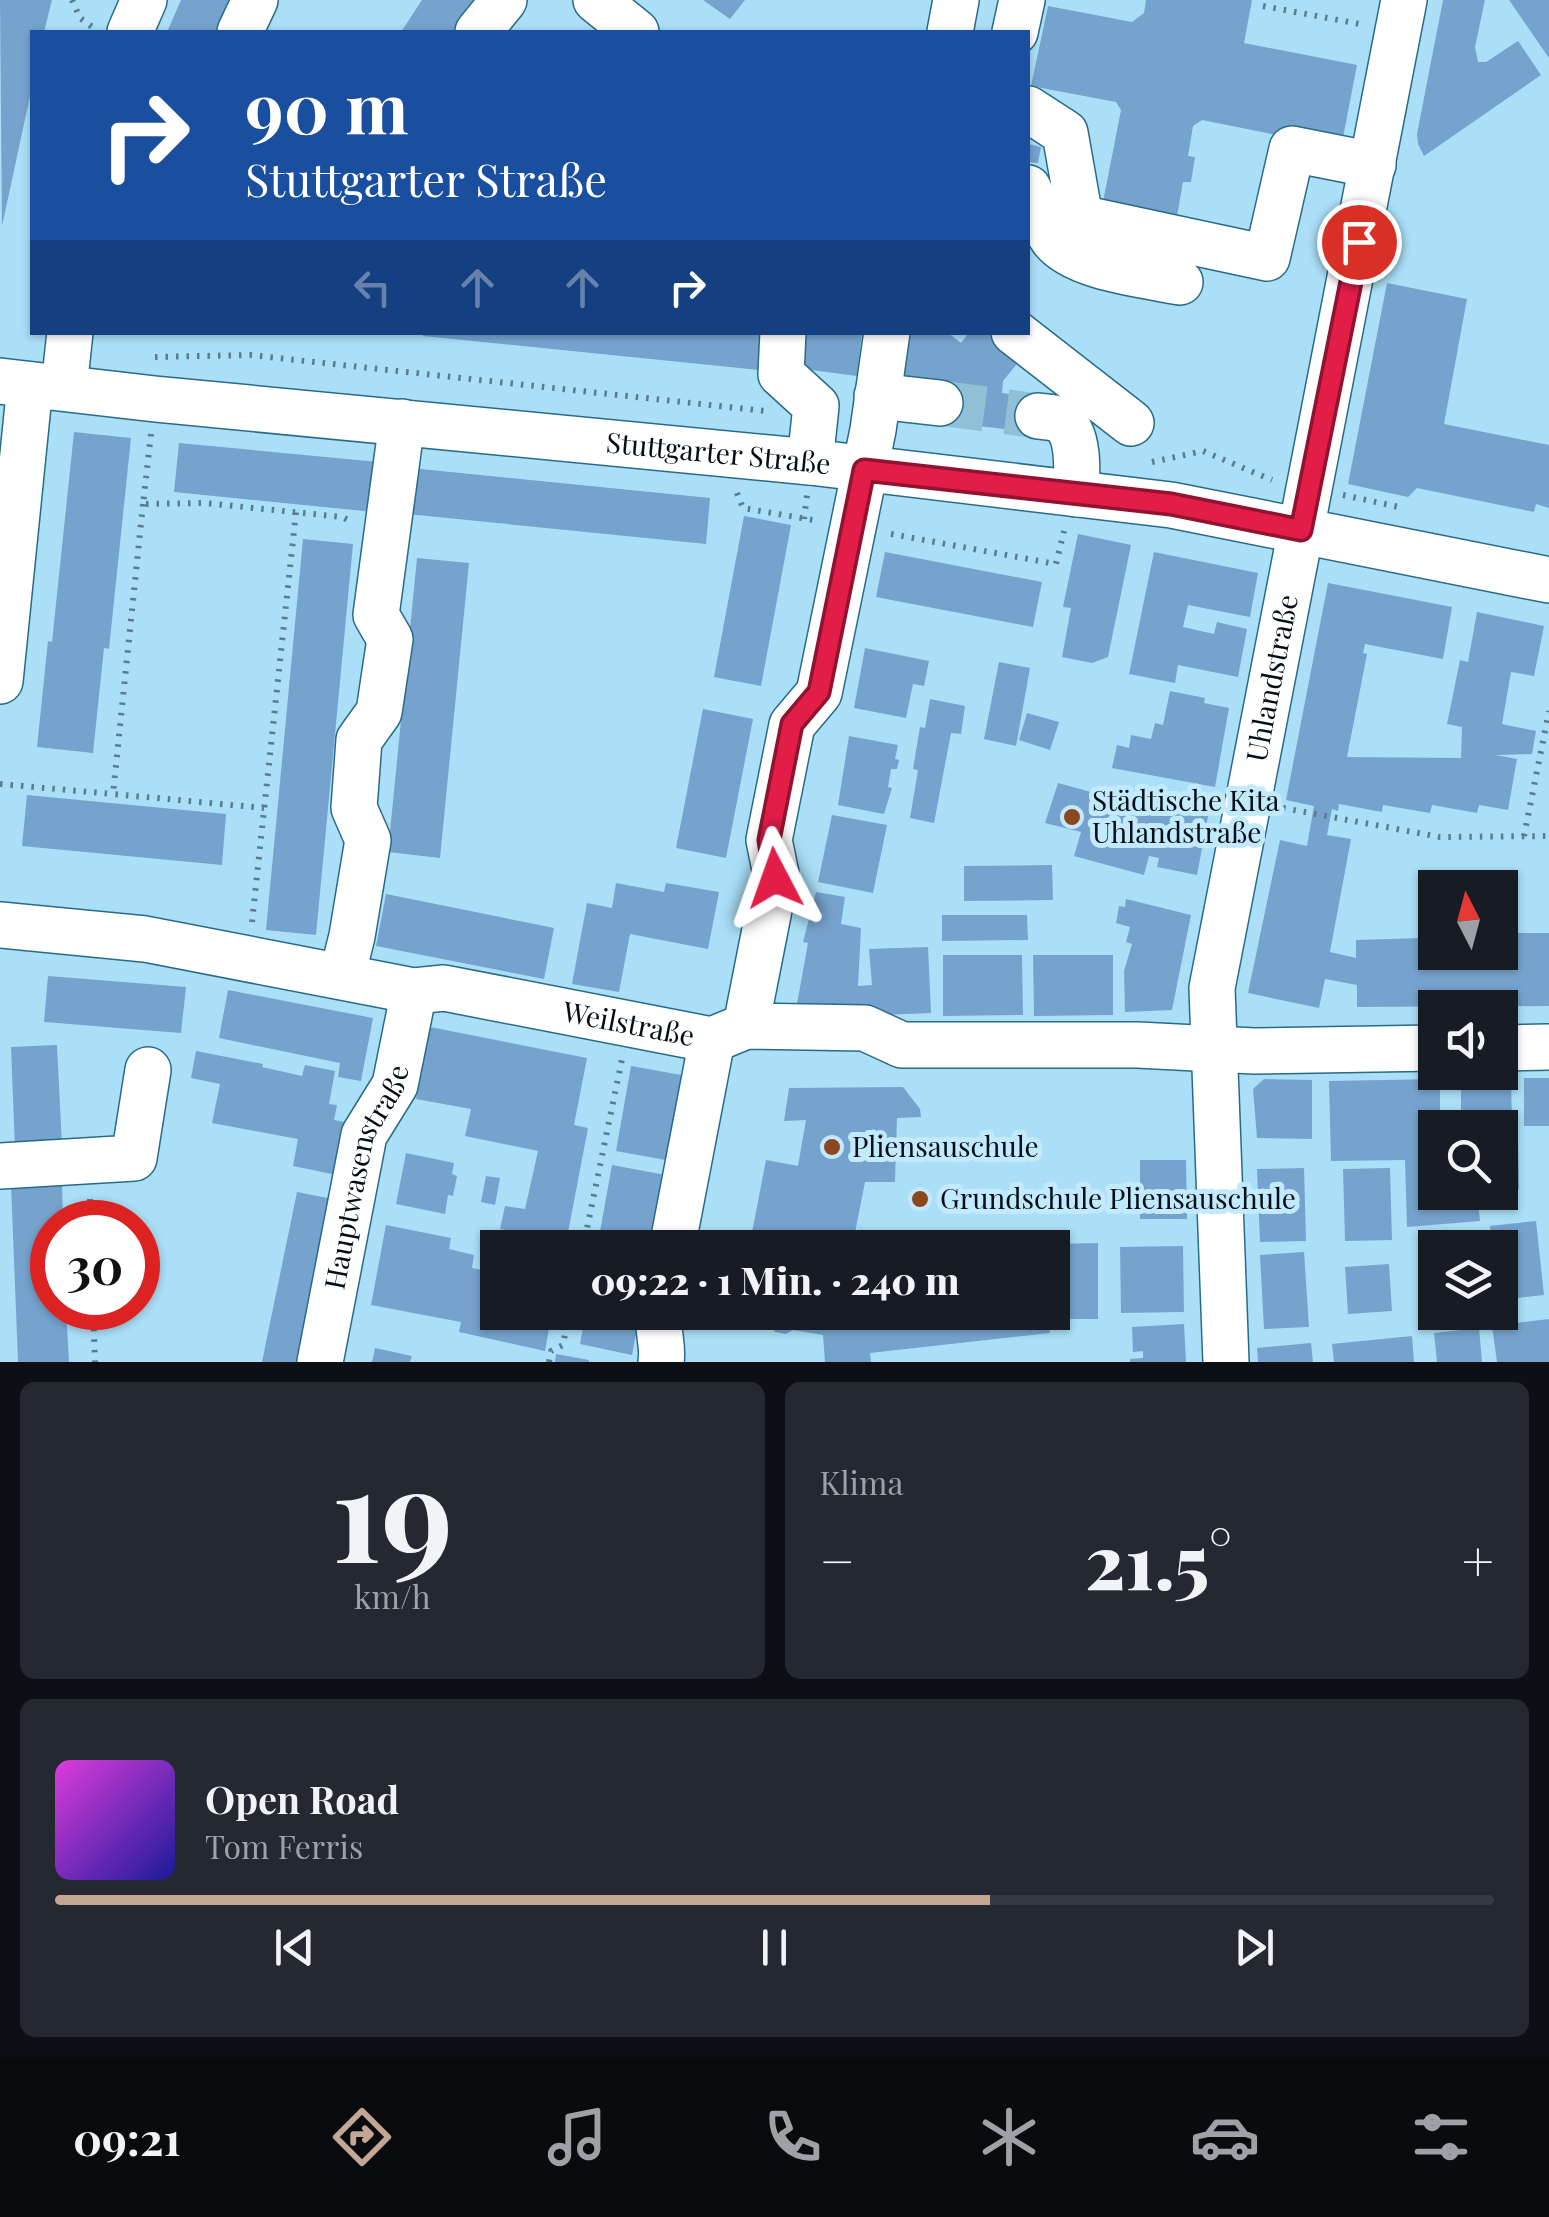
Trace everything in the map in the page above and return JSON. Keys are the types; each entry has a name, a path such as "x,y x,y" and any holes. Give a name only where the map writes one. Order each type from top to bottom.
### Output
{"street":[{"path":"131,30 144,0"},
{"path":"241,30 256,0"},
{"path":"480,30 504,0"},
{"path":"950,30 956,0"},
{"path":"1015,30 1022,0"},
{"name":"Uhlandstraße","path":"1226,1362 1214,1050 1215,970 1401,16"},
{"path":"1030,110 1066,134 1080,218 1266,258 1292,149 1373,165"},
{"path":"1030,197 1055,242 1070,254 1180,282"},
{"path":"0,681 31,385 68,335"},
{"path":"783,335 781,374 816,406 810,462"},
{"path":"677,1230 775,878 769,840 792,724 819,692 887,335"},
{"path":"1018,335 1130,423"},
{"name":"Stuttgarter Straße","path":"31,385 810,462 1070,510 1171,504 1549,580"},
{"path":"877,396 940,403"},
{"path":"1038,416 1057,418 1067,427 1078,457 1070,510"},
{"path":"342,976 368,840 354,808 359,740 379,712 390,638 376,615 402,422"},
{"name":"Weilstraße","path":"0,925 129,936 414,991 444,988 629,1024 729,1033 865,1028 907,1045 1138,1044 1214,1050 1418,1048"},
{"name":"Hauptwasenstraße","path":"320,1362 364,1135 395,1085 414,991"},
{"path":"1518,1048 1549,1047"},
{"path":"0,1166 134,1158 148,1070"}],"path":[{"path":"72,0 80,18 99,30"},
{"path":"1263,6 1401,16"},
{"path":"113,794 155,399"},
{"path":"734,486 744,508 1056,564 1070,510"},
{"path":"142,504 205,503 342,517 369,531 386,533"},
{"path":"246,957 296,512"},
{"path":"1524,836 1549,710"},
{"path":"0,784 264,808"},
{"path":"1249,802 1440,836 1549,836"},
{"path":"587,1230 629,1024"},
{"path":"94,1330 95,1362"},
{"path":"549,1362 551,1351 563,1345 566,1330"}],"building":[{"path":"0,0 52,0 44,30 30,30 30,96 2,226"},
{"path":"181,0 236,0 220,30 168,30"},
{"path":"422,0 485,0 461,30 402,30"},
{"path":"703,0 745,0 730,19"},
{"path":"1146,0 1252,0 1244,43 1357,65 1341,148 1202,120 1193,126 1188,156 1195,157 1191,182 1183,182 1177,216 1103,202 1121,110 1116,102 1031,86 1048,6 1132,22 1144,13"},
{"path":"1443,0 1485,0 1475,47 1478,62 1486,62 1518,41 1541,75 1424,156 1417,134"},
{"path":"1509,0 1549,0 1549,58"},
{"path":"1030,144 1041,147 1038,163 1030,162"},
{"path":"1387,283 1467,299 1444,424 1549,445 1549,508 1536,504 1534,512 1417,488 1408,497 1348,484"},
{"path":"423,335 773,335 769,371"},
{"path":"800,335 862,335 857,376 796,368"},
{"path":"911,335 951,335 961,343 967,335 999,335 1024,355 1003,381 1002,393 1040,398 1036,433 938,421 903,383"},
{"path":"74,432 131,438 109,649 104,648 93,753 37,747"},
{"path":"179,443 379,462 374,512 174,492"},
{"path":"411,468 710,498 706,544 407,514"},
{"path":"744,516 791,525 761,686 714,677"},
{"path":"1078,534 1131,545 1108,657 1092,663 1062,657 1071,608 1063,607"},
{"path":"303,539 353,544 316,935 266,930"},
{"path":"885,552 1042,582 1033,627 876,597"},
{"path":"1154,552 1258,573 1250,617 1188,605 1183,627 1214,634 1217,622 1247,629 1238,677 1178,665 1175,683 1129,674"},
{"path":"417,558 469,563 440,858 388,852"},
{"path":"1328,583 1452,607 1443,659 1365,644 1363,653 1367,654 1347,757 1461,758 1462,727 1447,724 1460,660 1468,662 1477,612 1544,626 1534,676 1511,672 1502,724 1536,731 1532,754 1495,755 1517,759 1508,810 1479,805 1477,813 1432,805 1430,813 1383,805 1382,812 1339,804 1338,811 1332,809 1327,835 1351,839 1330,952 1356,958 1356,940 1418,938 1418,970 1518,970 1518,933 1549,933 1549,1006 1518,1006 1518,990 1418,990 1418,1007 1357,1007 1357,985 1325,979 1319,1008 1248,993 1280,840 1307,846 1314,806 1286,800"},
{"path":"865,648 929,661 924,686 913,684 906,718 854,708"},
{"path":"999,662 1030,668 1016,746 984,739"},
{"path":"1170,691 1229,708 1215,787 1112,768 1117,745 1129,748 1131,735 1151,739 1155,723 1163,725"},
{"path":"930,699 965,706 961,734 951,733 934,823 910,818 920,727 925,728"},
{"path":"703,709 753,719 726,858 676,848"},
{"path":"1027,713 1059,722 1050,750 1019,740"},
{"path":"849,736 898,745 895,759 899,760 897,769 891,769 888,787 892,788 884,814 838,805"},
{"name":"Städtische Kita Uhlandstraße","path":"1058,783 1113,798 1111,805 1166,816 1169,803 1209,811 1197,875 1157,867 1159,858 1149,856 1144,875 1074,856 1081,832 1045,823"},
{"path":"27,795 226,814 222,865 22,846"},
{"path":"832,815 887,825 873,893 818,882"},
{"path":"1052,865 1053,900 964,901 964,866"},
{"path":"616,883 664,892 666,883 719,892 708,949 630,934 619,992 572,984 587,903 612,908"},
{"path":"816,892 845,897 841,924 861,928 858,986 872,985 869,949 928,947 931,1013 858,1016 797,1004 808,943 803,942"},
{"path":"386,894 554,928 544,979 376,946"},
{"path":"1126,899 1191,915 1172,1010 1125,1012 1124,971 1132,944 1126,942 1130,927 1116,923 1119,906 1125,907"},
{"path":"942,915 1027,915 1028,940 942,941"},
{"path":"943,955 1022,955 1023,1015 943,1016"},
{"path":"1033,955 1113,955 1113,1015 1034,1016"},
{"path":"48,976 186,987 181,1033 44,1022"},
{"path":"228,990 373,1018 361,1081 338,1077 340,1063 219,1038"},
{"path":"430,1027 587,1058 574,1125 588,1128 568,1230 500,1229 505,1206 525,1209 538,1151 465,1136 471,1109 416,1099"},
{"path":"57,1045 62,1146 15,1148 11,1047"},
{"path":"196,1051 302,1076 305,1065 335,1071 329,1104 337,1105 334,1120 355,1124 346,1177 293,1166 298,1139 212,1123 220,1084 191,1078"},
{"path":"631,1066 687,1076 671,1161 616,1151"},
{"path":"1524,1078 1549,1078 1549,1126 1524,1126"},
{"path":"1264,1079 1312,1080 1312,1139 1257,1138 1253,1089"},
{"path":"1418,1079 1418,1090 1440,1090 1440,1110 1418,1110 1418,1210 1479,1210 1480,1221 1407,1227 1405,1160 1331,1161 1329,1081"},
{"name":"Grundschule Pliensauschule","path":"903,1087 920,1109 921,1117 897,1118 895,1182 865,1182 856,1230 752,1230 766,1160 798,1166 806,1120 784,1121 789,1088"},
{"path":"1461,1090 1511,1090 1512,1110 1461,1110"},
{"path":"406,1153 454,1163 452,1174 457,1176 445,1214 396,1204"},
{"path":"1140,1160 1186,1160 1187,1219 1140,1219"},
{"path":"612,1165 666,1175 655,1230 600,1230"},
{"path":"1304,1168 1306,1241 1260,1242 1257,1169"},
{"path":"1390,1168 1392,1240 1345,1241 1343,1169"},
{"path":"486,1176 500,1178 495,1205 481,1202"},
{"path":"62,1181 62,1200 30,1200 30,1330 67,1330 69,1362 18,1362 11,1183"},
{"path":"297,1192 343,1201 310,1362 262,1362"},
{"path":"1536,1221 1544,1295 1518,1298 1518,1230 1490,1230 1490,1226"},
{"path":"386,1225 451,1238 449,1249 474,1255 472,1268 480,1270 480,1330 549,1330 545,1351 459,1332 461,1322 371,1305"},
{"path":"1098,1243 1098,1319 1070,1319 1070,1244"},
{"path":"1183,1246 1184,1312 1121,1313 1120,1247"},
{"path":"1304,1252 1309,1327 1264,1329 1260,1255"},
{"path":"1389,1264 1392,1311 1348,1314 1345,1267"},
{"path":"1549,1319 1549,1362 1497,1362 1493,1330 1518,1330 1518,1323"},
{"path":"1184,1324 1186,1362 1130,1362 1143,1358 1143,1351 1133,1352 1132,1327"},
{"path":"583,1330 637,1330 632,1355 580,1344"},
{"path":"793,1330 1050,1333 870,1353 871,1362 825,1362 823,1335"},
{"path":"1479,1330 1482,1362 1437,1362 1434,1333"},
{"path":"1412,1336 1414,1362 1334,1362 1332,1344"},
{"path":"1311,1343 1313,1362 1258,1362 1257,1348"},
{"path":"375,1348 412,1356 410,1362 372,1362"},
{"path":"556,1354 589,1360 589,1362 555,1362"}],"tunnel":[{"path":"940,403 1038,416"}],"place":[{"name":"Städtische Kita Uhlandstraße","path":"1072,817"},
{"name":"Pliensauschule","path":"832,1147"},
{"name":"Grundschule Pliensauschule","path":"920,1199"}],"route":[{"path":"775,878 769,840 792,724 819,692 864,470 1171,504 1301,530 1359,242"}]}
